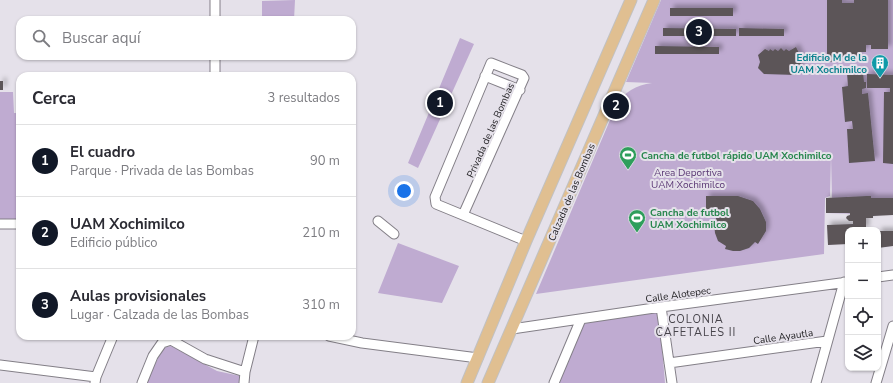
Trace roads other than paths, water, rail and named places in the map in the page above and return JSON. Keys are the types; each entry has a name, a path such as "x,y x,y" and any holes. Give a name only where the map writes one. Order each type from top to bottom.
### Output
{"main road":[{"path":"467,383 526,241 632,0"},
{"name":"Calzada de las Bombas","path":"488,383 654,0"}],"street":[{"path":"215,0 215,16"},
{"path":"215,60 215,72"},
{"name":"Privada de las Bombas","path":"463,214 520,90 524,78 522,75 491,63 435,197 436,204 526,241"},
{"path":"485,76 520,90"},
{"path":"378,221 394,234"},
{"path":"0,224 16,224"},
{"path":"881,277 893,275"},
{"name":"Calle Alotepec","path":"512,329 845,282"},
{"path":"816,383 827,341 845,285"},
{"path":"661,307 672,383"},
{"path":"554,383 581,319"},
{"path":"876,383 893,326"},
{"path":"0,365 95,380 111,340"},
{"path":"142,383 153,356 162,343 171,340 205,359 245,372"},
{"path":"244,383 245,372 253,340"},
{"path":"348,340 478,358"},
{"name":"Calle Ayautla","path":"670,363 827,341"}],"place":[{"name":"Aulas provisionales","path":"699,32"},
{"name":"Edificio M de la UAM Xochimilco","path":"880,78"},
{"name":"El cuadro","path":"440,103"},
{"name":"UAM Xochimilco","path":"616,106"},
{"name":"Cancha de futbol rápido UAM Xochimilco","path":"628,170"},
{"name":"Cancha de futbol UAM Xochimilco","path":"637,233"}],"district":[{"name":"COLONIA CAFETALES II","path":"696,325"}],"park label":[{"name":"Area Deportiva UAM Xochimilco","path":"688,178"}]}
